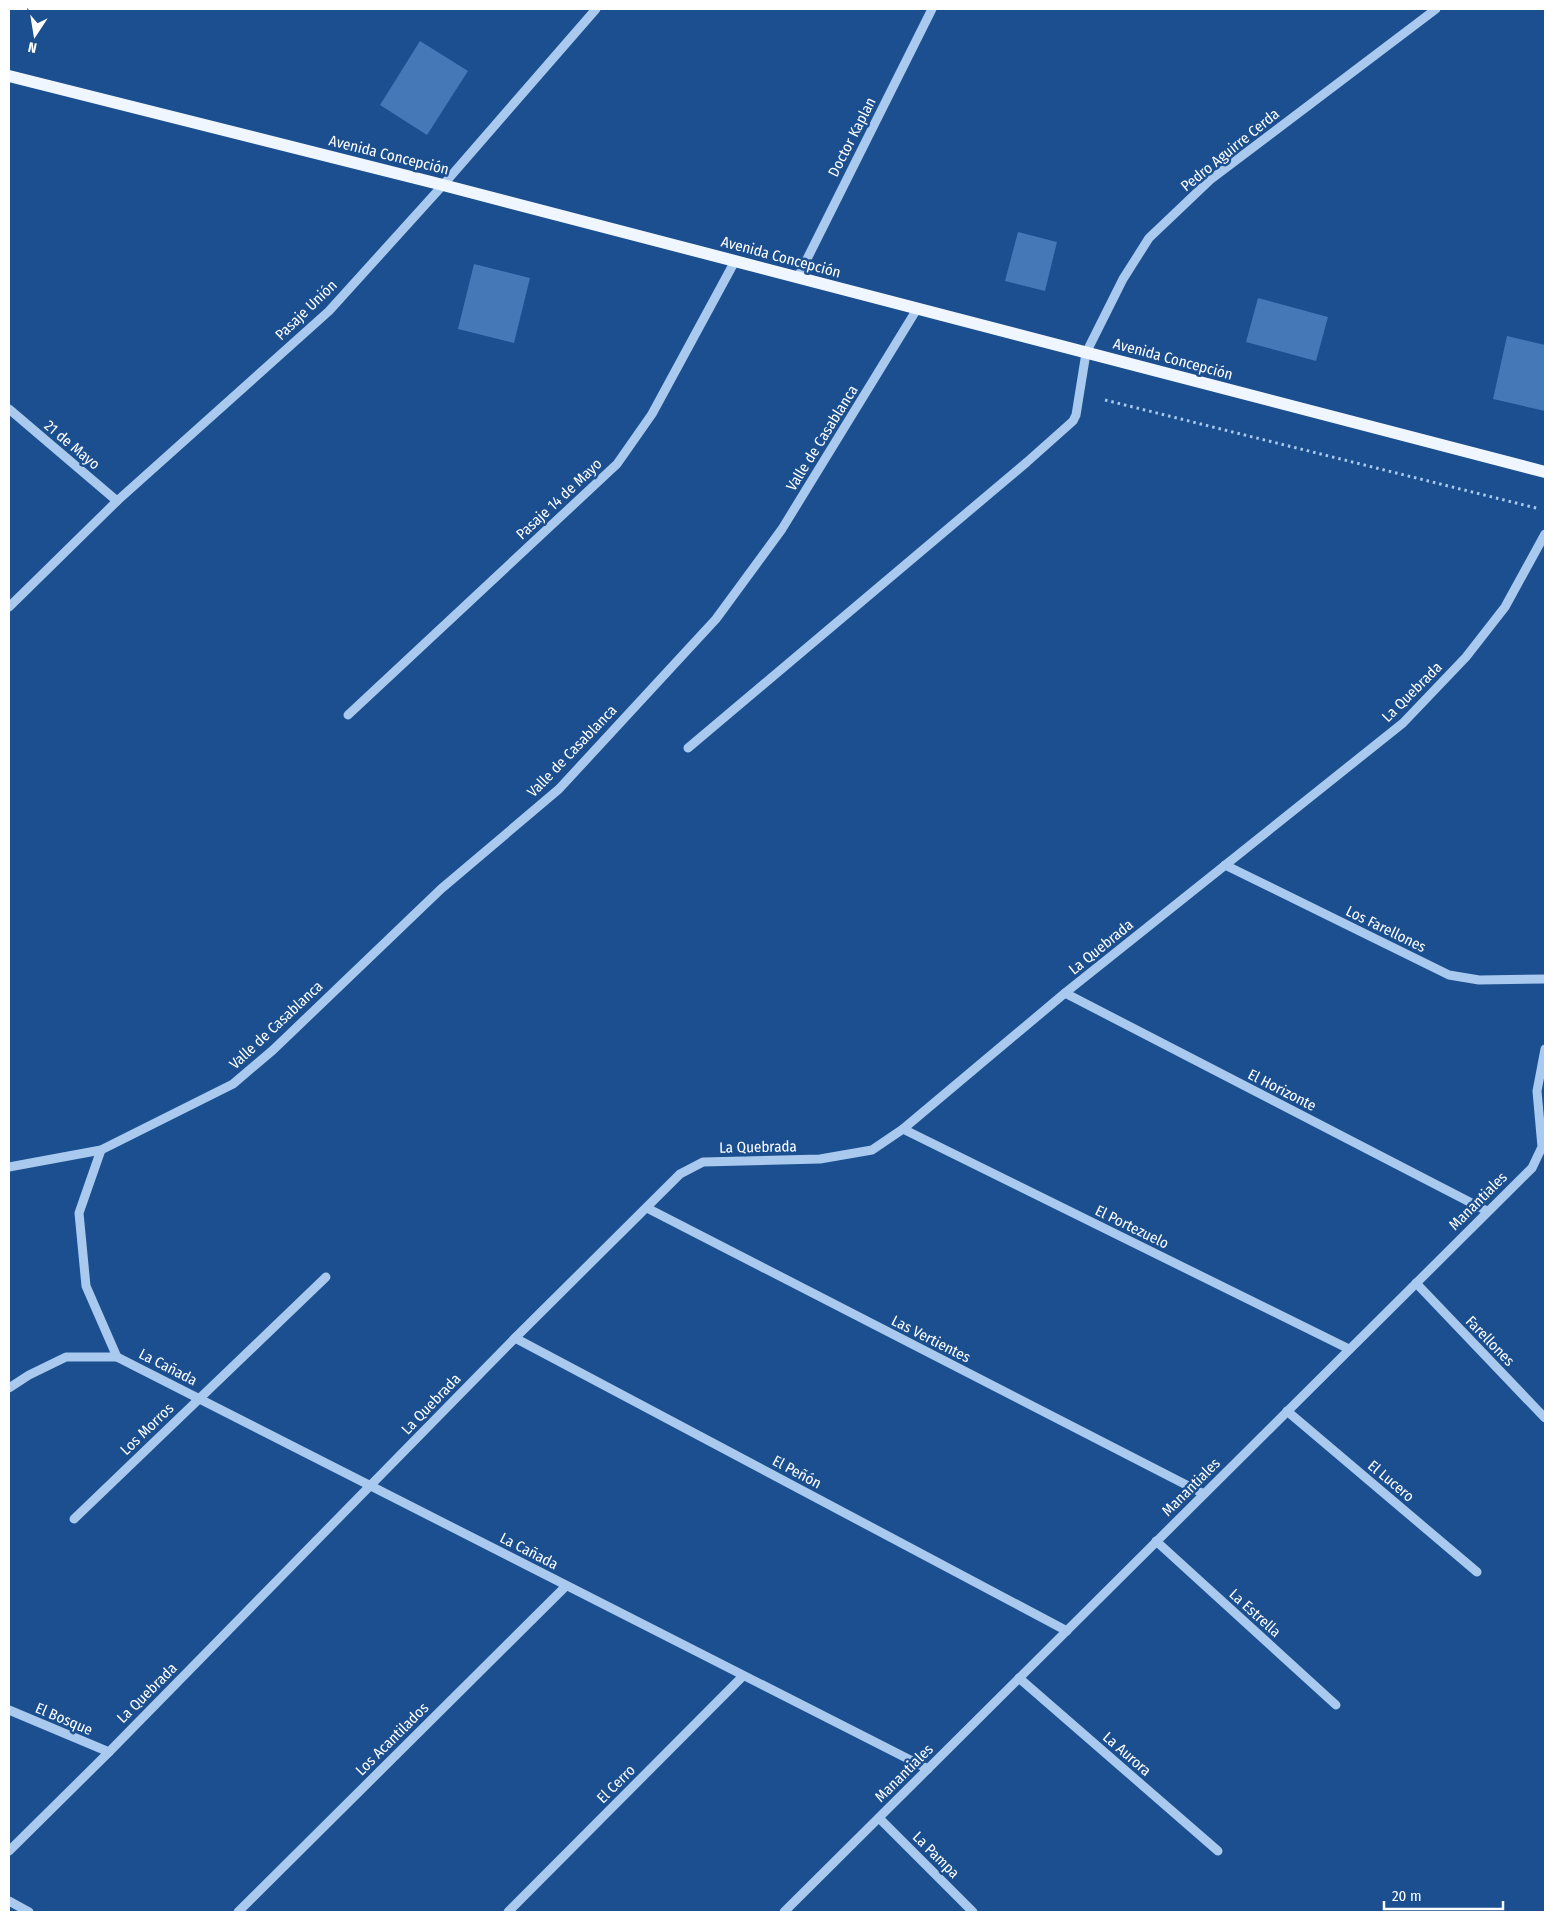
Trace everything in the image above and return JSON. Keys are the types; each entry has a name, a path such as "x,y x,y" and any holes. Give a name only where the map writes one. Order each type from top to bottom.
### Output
{"main road":[{"name":"Avenida Concepción","path":"9,76 443,185 1545,472"}],"street":[{"name":"Pasaje Unión","path":"9,606 117,501 329,311 443,185 596,9"},
{"name":"Doctor Kaplan","path":"798,277 932,9"},
{"name":"Pedro Aguirre Cerda","path":"688,748 1012,475 1072,421 1076,415 1086,353 1123,279 1149,238 1210,180 1436,9"},
{"name":"Pasaje 14 de Mayo","path":"348,714 617,464 652,414 735,261"},
{"name":"Valle de Casablanca","path":"9,1167 101,1150 233,1084 272,1050 441,889 558,789 716,619 782,529 917,309"},
{"name":"21 de Mayo","path":"9,409 117,501"},
{"name":"La Quebrada","path":"9,1851 109,1752 515,1338 680,1174 703,1162 820,1159 872,1150 903,1129 1065,993 1403,723 1466,657 1505,607 1545,534"},
{"name":"Los Farellones","path":"1225,865 1449,975 1479,980 1545,978"},
{"name":"El Horizonte","path":"1065,993 1487,1211"},
{"name":"Manantiales","path":"784,1912 1532,1168 1543,1149 1537,1091 1545,1049"},
{"name":"El Portezuelo","path":"903,1129 1349,1349"},
{"path":"9,1388 29,1375 66,1357 117,1356 86,1286 79,1214 101,1150"},
{"name":"Las Vertientes","path":"647,1208 1204,1494"},
{"name":"Los Morros","path":"74,1519 326,1276"},
{"name":"Farellones","path":"1416,1283 1545,1418"},
{"name":"El Peñón","path":"515,1338 1067,1631"},
{"name":"La Cañada","path":"117,1356 928,1769"},
{"name":"El Lucero","path":"1287,1411 1477,1572"},
{"name":"La Estrella","path":"1156,1541 1336,1705"},
{"name":"Los Acantilados","path":"238,1912 566,1586"},
{"name":"El Cerro","path":"508,1912 743,1676"},
{"name":"La Aurora","path":"1019,1678 1218,1851"},
{"name":"El Bosque","path":"9,1710 109,1752"},
{"name":"La Pampa","path":"879,1818 973,1912"},
{"path":"9,1902 29,1912"}],"path":[{"path":"1098,398 1545,510"}],"building":[{"path":"420,41 468,71 427,135 380,105"},
{"path":"1018,232 1057,242 1045,291 1005,281"},
{"path":"474,264 530,278 514,343 458,329"},
{"path":"1258,298 1328,317 1316,361 1246,342"},
{"path":"1507,336 1545,345 1545,411 1493,399"}]}
